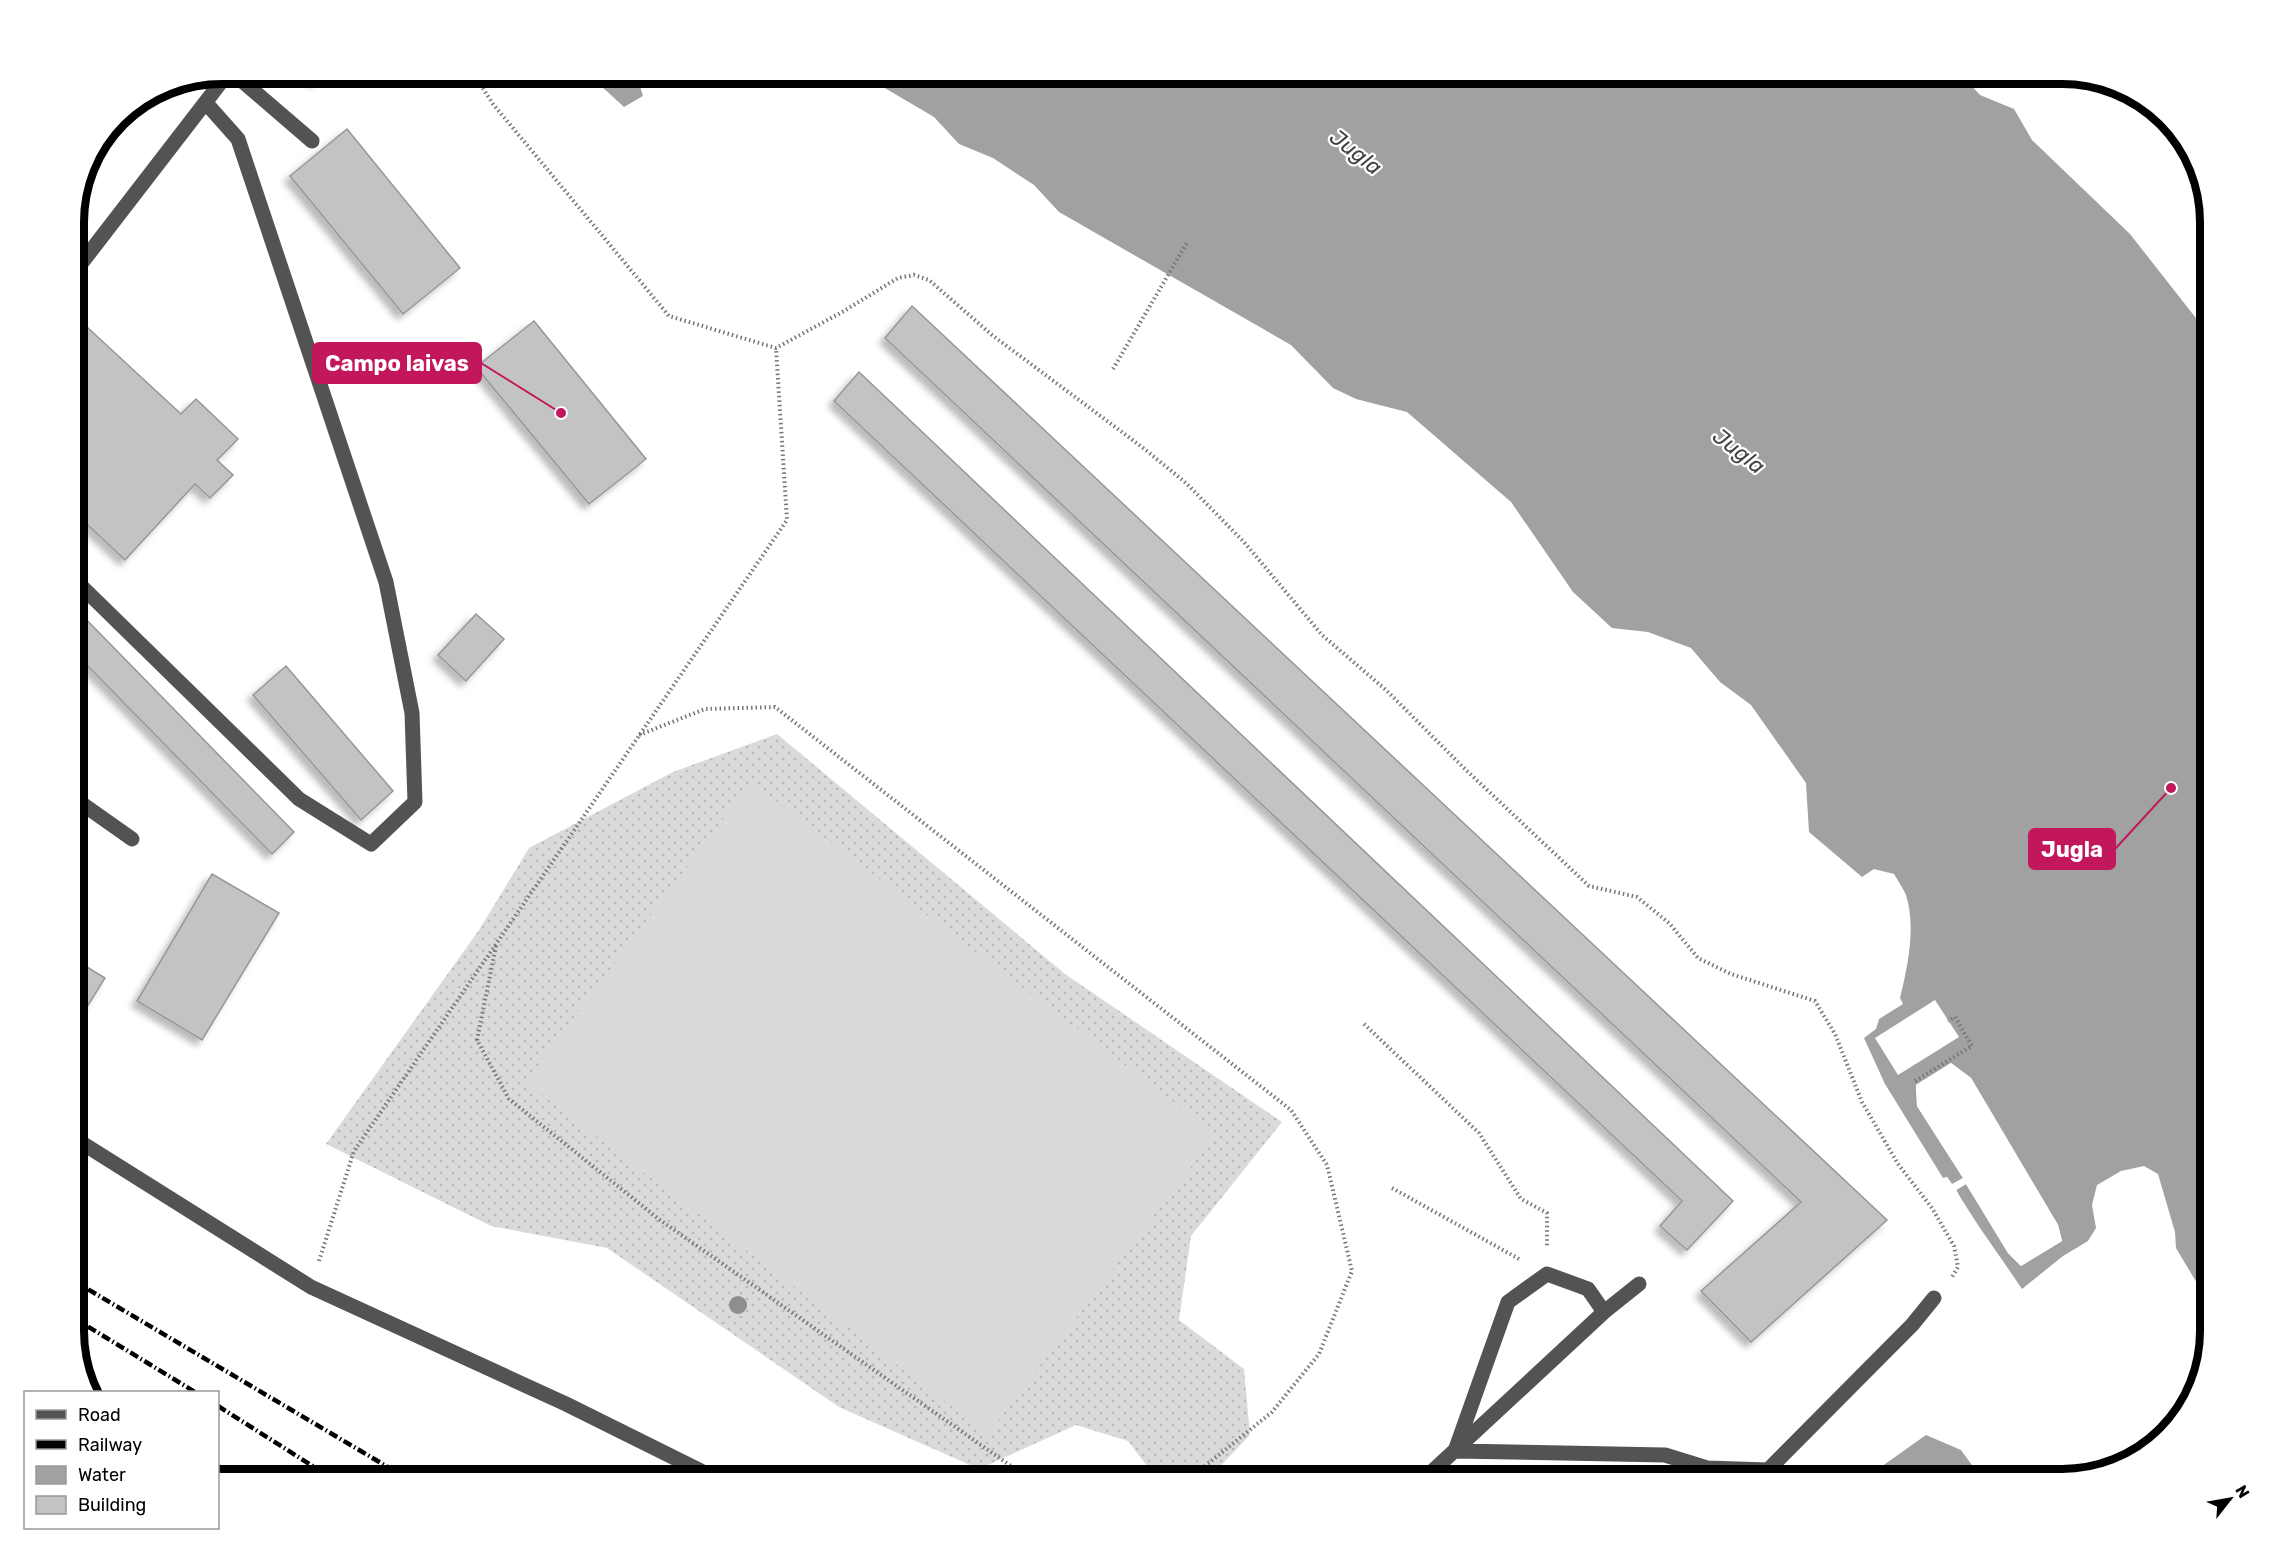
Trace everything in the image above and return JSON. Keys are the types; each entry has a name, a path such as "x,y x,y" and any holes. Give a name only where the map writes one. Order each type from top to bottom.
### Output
{"street":[{"path":"84,260 220,84"},
{"path":"245,84 312,141"},
{"path":"84,589 298,799 371,844 415,802 412,713 386,582 238,139 206,103"},
{"path":"84,805 132,839"},
{"path":"84,1144 311,1287 566,1404 697,1469"},
{"path":"1455,1451 1508,1302 1547,1274 1588,1289 1604,1312"},
{"path":"1435,1469 1604,1312 1639,1284"},
{"path":"1769,1469 1912,1325 1934,1298"},
{"path":"1455,1451 1665,1455 1707,1468 1738,1469"}],"path":[{"path":"480,84 493,104 669,316 776,348 898,278 914,275 928,280 992,335 1142,447 1186,483 1244,543 1322,634 1386,690 1466,770 1589,886 1637,897 1669,923 1698,958 1731,974 1815,1001 1835,1034 1862,1102 1898,1164 1932,1208 1954,1246 1958,1267 1934,1298"},
{"path":"1113,369 1188,241"},
{"path":"311,1287 354,1151 787,520 776,348"},
{"path":"639,735 705,709 775,707 1291,1110 1327,1165 1352,1271 1318,1354 1312,1362 1272,1412 1201,1469"},
{"path":"497,942 477,1040 509,1099 660,1220 1015,1469"},
{"path":"1915,1081 1972,1046 1955,1017 1948,1021"},
{"path":"1364,1024 1479,1132 1521,1199 1547,1213 1547,1274 1392,1188"}],"shaded area":[{"path":"777,734 1065,974 1282,1122 1191,1236 1179,1320 1244,1369 1250,1435 1218,1469 1149,1469 1128,1441 1076,1425 979,1469 839,1407 607,1248 491,1226 326,1144 479,930 529,848 673,772"},
{"path":"751,782 1216,1134 988,1434 525,1082"}],"water":[{"path":"599,84 639,84 643,96 624,107"},
{"path":"878,84 1970,84 1980,95 2014,109 2032,140 2130,234 2200,323 2200,1288 2176,1248 2175,1232 2158,1174 2144,1166 2121,1171 2097,1185 2092,1205 2096,1228 2088,1241 2063,1256 2022,1289 1956,1190 1966,1184 2008,1253 2021,1266 2062,1241 2058,1225 1971,1078 1951,1063 1916,1085 1917,1106 1963,1178 1952,1185 1947,1177 1943,1178 1885,1084 1864,1038 1876,1029 1879,1019 1903,1004 1900,998 1911,933 1905,892 1894,874 1874,869 1862,877 1809,832 1806,783 1751,705 1720,682 1691,648 1648,632 1612,628 1573,592 1511,502 1407,412 1356,399 1333,388 1291,345 1059,212 1034,185 993,158 959,144 934,117"},
{"path":"1926,1435 1961,1450 1975,1469 1878,1469"}],"pier":[{"path":"1935,1000 1959,1037 1898,1075 1875,1038"},
{"path":"1951,1063 1971,1078 2058,1225 2062,1241 2021,1266 2008,1253 1966,1184 1956,1190 1958,1193 1956,1195 1953,1188 1965,1181 1968,1182 2011,1251 2021,1262 2059,1240 2055,1226 1969,1080 1951,1066 1919,1086 1920,1105 1966,1178 1952,1188 1941,1180 1947,1177 1952,1184 1963,1178 1917,1106 1916,1085"}],"building":[{"path":"347,129 460,268 403,314 290,176"},
{"path":"912,306 1887,1220 1751,1342 1701,1291 1801,1202 885,338"},
{"path":"534,321 646,459 589,504 476,367"},
{"path":"84,324 181,414 196,399 238,439 217,460 233,475 210,498 195,484 125,560 84,521"},
{"path":"859,372 1733,1201 1687,1250 1660,1226 1682,1201 834,401"},
{"path":"476,614 504,639 466,681 438,655"},
{"path":"84,617 294,832 272,854 84,662"},
{"path":"286,666 393,791 361,820 253,695"},
{"path":"212,874 279,913 202,1040 137,1001"},
{"path":"84,965 105,978 84,1012"}],"railway":[{"path":"84,1287 391,1469"},
{"path":"84,1324 193,1391"},
{"path":"219,1407 317,1469"}],"place":[{"name":"Campo laivas","path":"561,413"},
{"name":"Jugla","path":"2171,788"}]}
